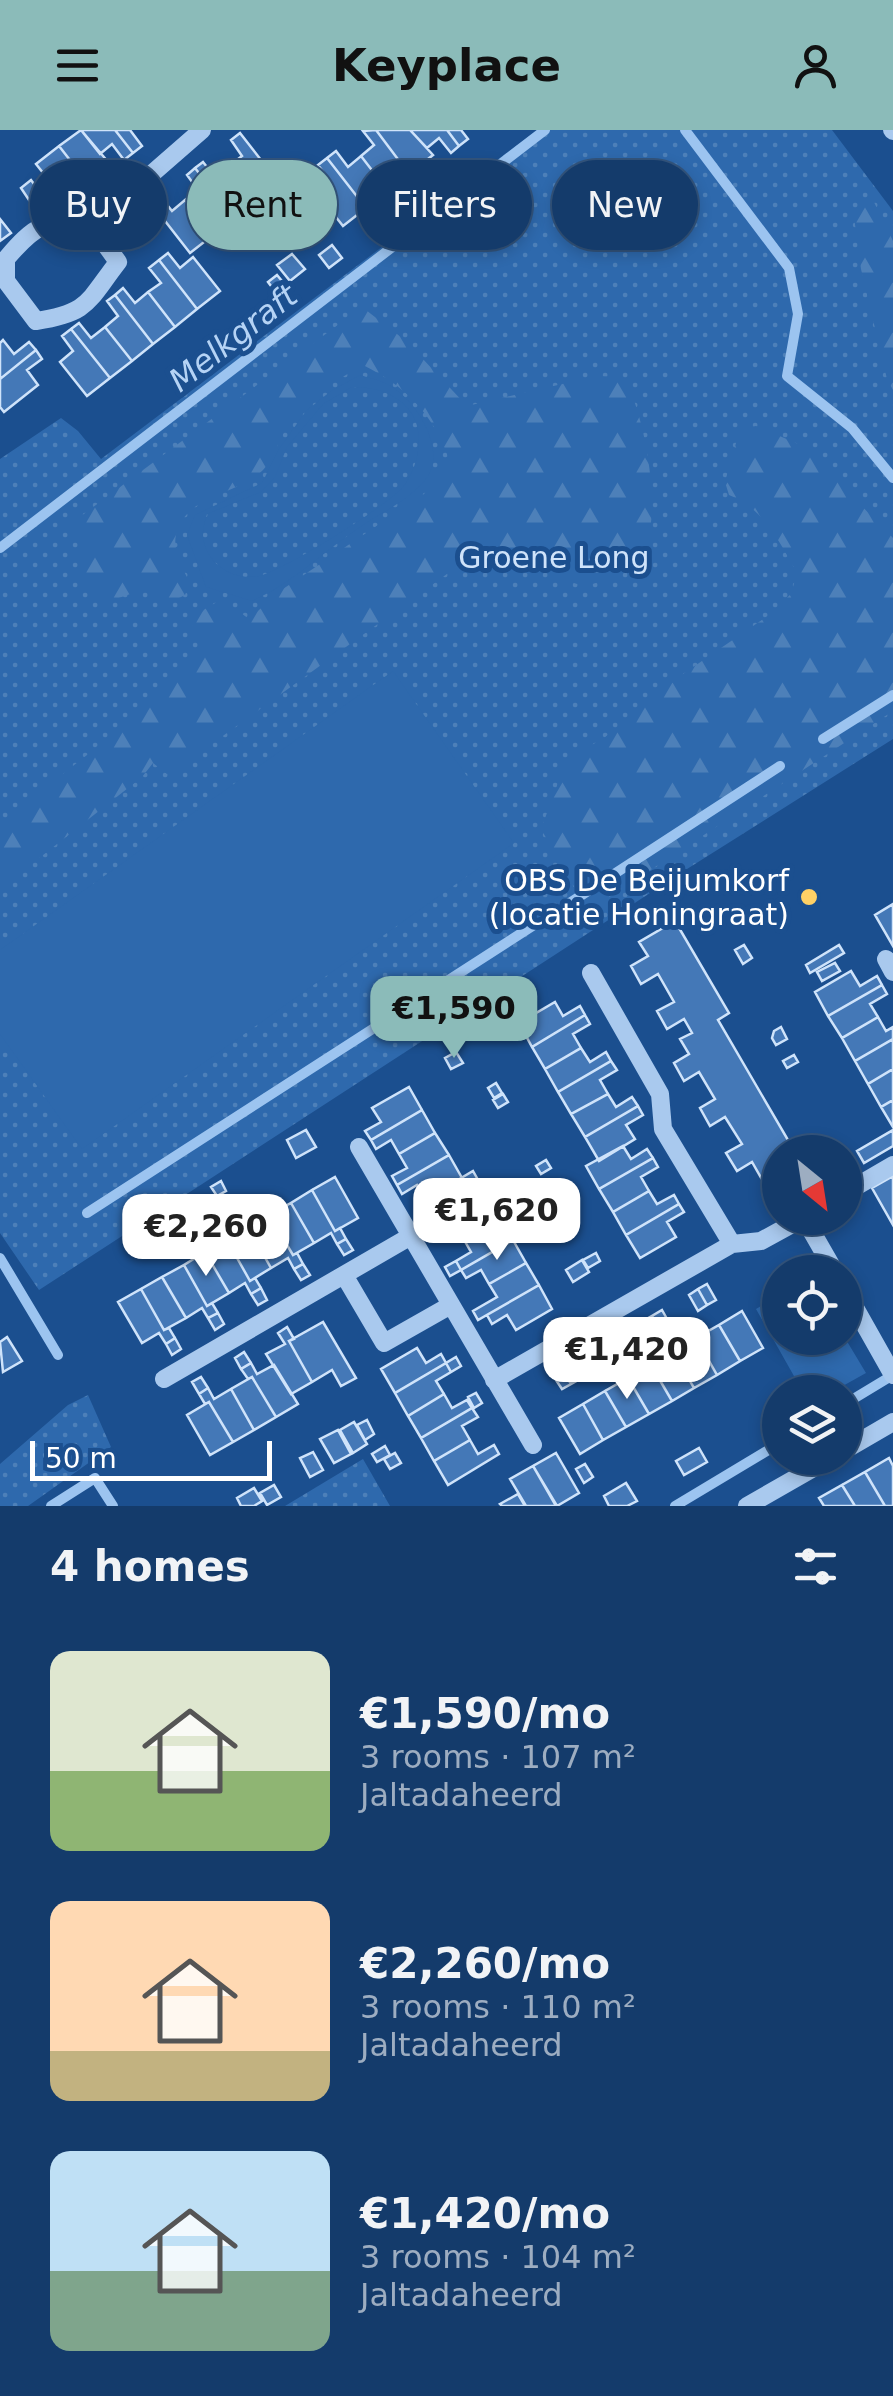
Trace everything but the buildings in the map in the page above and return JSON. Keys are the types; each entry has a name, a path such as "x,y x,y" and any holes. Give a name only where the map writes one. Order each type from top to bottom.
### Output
{"street":[{"path":"167,161 202,130"},
{"path":"68,219 92,226 118,262 84,306 69,316 36,321 6,281 6,259 30,231 39,227 68,219"},
{"path":"591,972 660,1094 663,1128 732,1244"},
{"path":"359,1147 534,1445"},
{"path":"862,1183 893,1165"},
{"path":"494,1380 732,1244 761,1241 772,1235"},
{"path":"164,1379 411,1236"},
{"path":"344,1276 384,1343 450,1305"},
{"path":"862,1320 888,1367"},
{"path":"862,1440 893,1422"},
{"path":"747,1506 801,1475"}],"green space":[{"name":"Groene Long","path":"537,130 832,130 893,211 893,739 39,1290 0,1233 0,459 61,418 78,431 101,459 378,250 532,250 532,160 497,160"},
{"path":"872,198 893,241 893,390 861,269 854,217"},
{"path":"362,307 406,341 467,406 597,376 623,377 637,410 651,483 650,527 641,551 622,571 586,585 487,545 167,774 153,763 142,777 0,889 0,823 87,755 197,659 202,649 191,622 222,599 249,619 280,591 424,494 450,462 436,430 417,404 363,365 303,408 263,470 203,502 183,518 175,544 190,583 185,595 163,600 142,590 107,602 77,572 83,545 65,528"},
{"path":"360,375 386,383 399,392 418,412 430,438 433,464 428,476 405,498 267,594 252,601 206,587 187,535 195,515 262,483 279,449 306,411","holes":["352,387 393,396 412,414 418,432 418,451 413,471 403,487 357,522 271,572 240,576 215,563 205,547 207,514 261,492 275,477 287,447 323,404"]},
{"path":"756,426 803,446 893,538 893,711 588,911 541,829 567,759 604,738 683,674 769,615 791,594 797,573 784,550 752,508 729,495 725,482 740,429"},
{"path":"393,671 514,843 82,1149 0,1034 0,950"},
{"path":"782,1355 855,1355 866,1373 862,1375 793,1375"},
{"path":"88,1395 111,1447 28,1506 0,1506 0,1464 68,1405"},
{"path":"363,1459 390,1506 285,1506"}],"waterway":[{"name":"Melkgraft","path":"0,548 545,130"},
{"name":"Melkgraft","path":"685,130 789,268 798,314 787,376 852,428 893,478"},
{"path":"823,739 893,695"},
{"path":"565,906 780,766"},
{"path":"87,1213 534,925"},
{"path":"0,1258 58,1355"},
{"path":"862,1394 893,1375"},
{"path":"675,1506 762,1454"},
{"path":"51,1506 95,1478 113,1506"}],"place":[{"name":"OBS De Beijumkorf (locatie Honingraat)","path":"809,897"}]}
